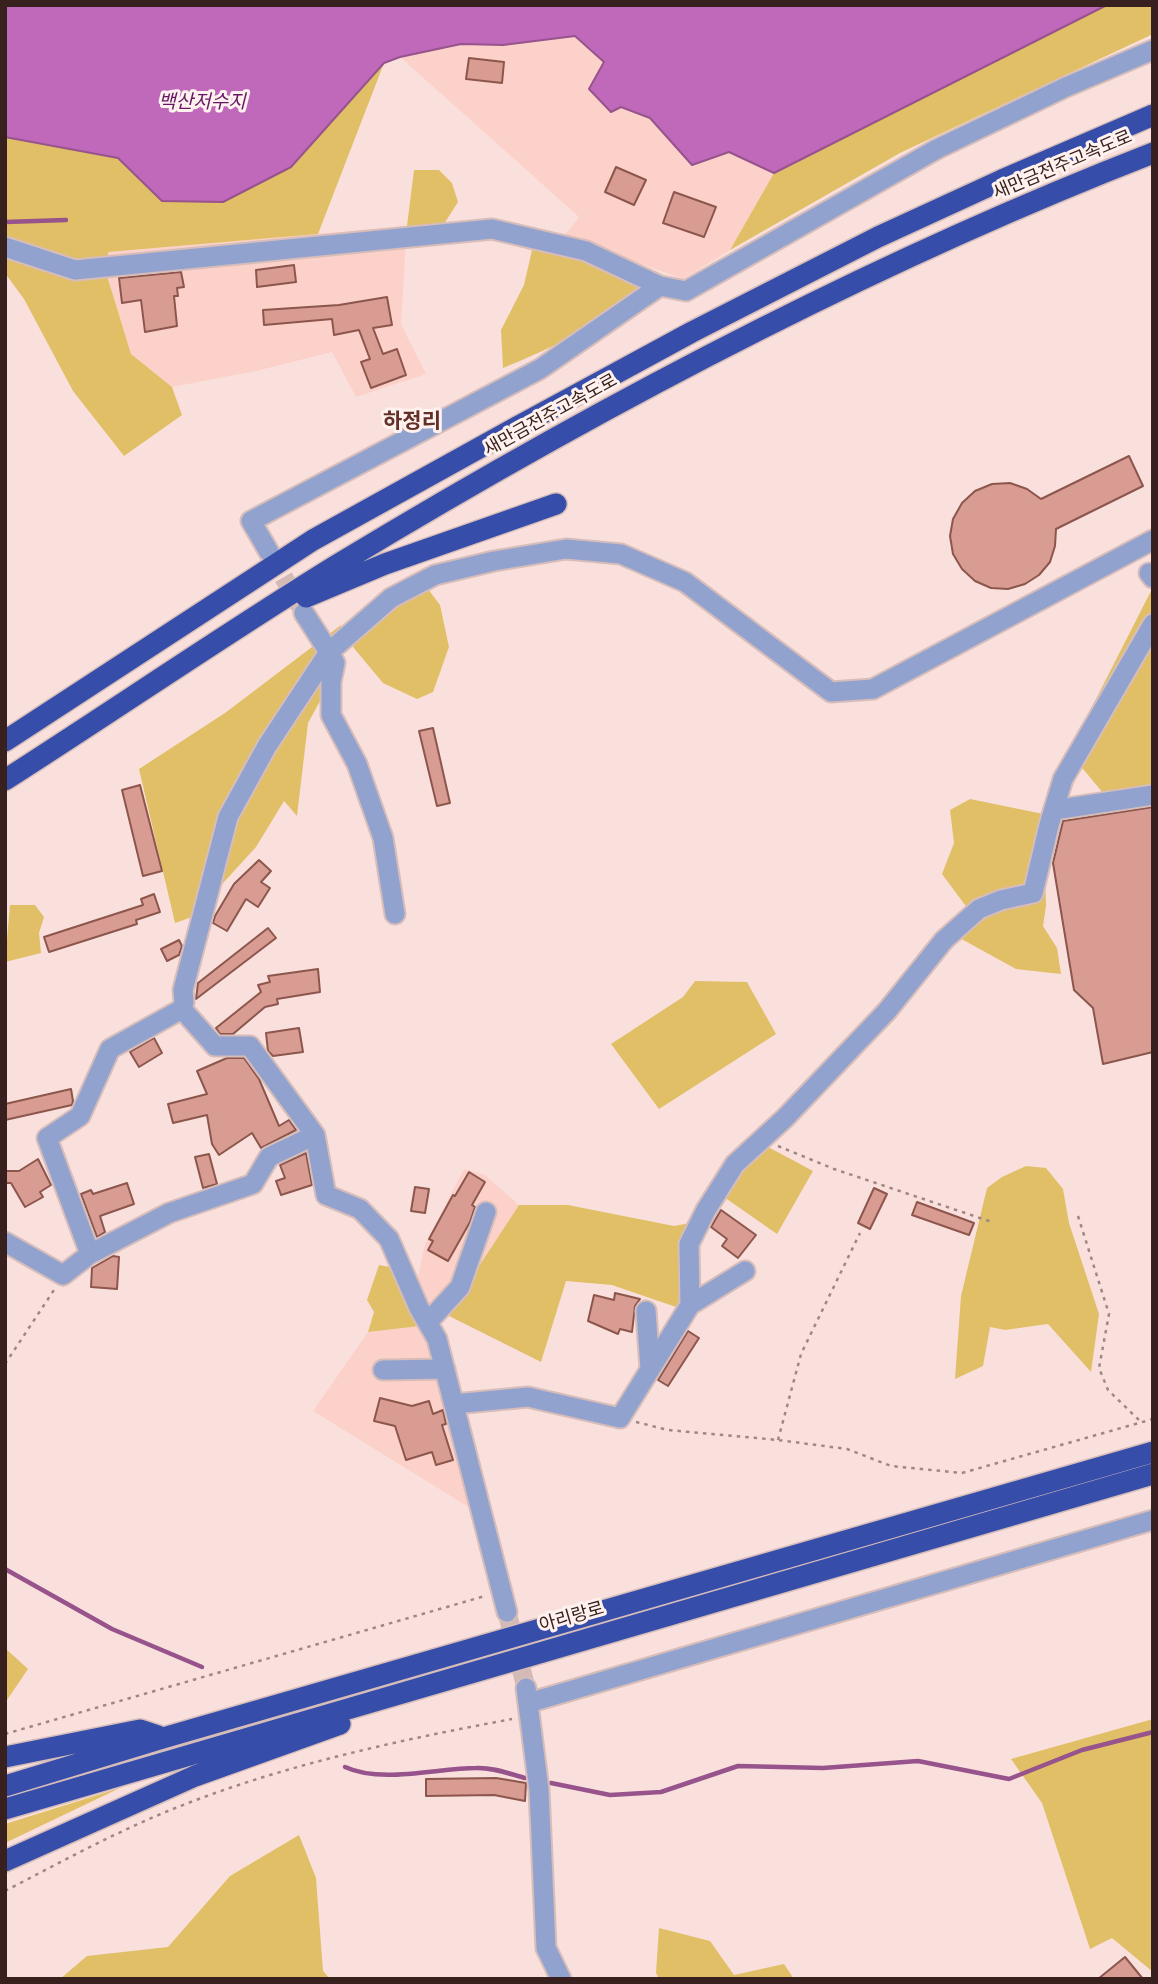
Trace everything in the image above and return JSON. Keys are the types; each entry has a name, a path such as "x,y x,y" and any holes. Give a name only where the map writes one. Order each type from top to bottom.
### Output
{"highway":[{"name":"새만금전주고속도로","path":"5,741 313,540 517,427 692,332 865,243 1153,115"},
{"name":"새만금전주고속도로","path":"5,780 335,566 531,451 744,339 993,220 1153,153"},
{"path":"256,618 385,564 556,504"},
{"name":"아리랑로","path":"5,1786 1153,1452"},
{"name":"아리랑로","path":"5,1809 1153,1474"},
{"path":"5,1861 195,1776 342,1723 356,1705"},
{"path":"5,1757 140,1730 163,1738"}],"street":[{"path":"5,247 75,270 492,229 586,251 660,286 686,291 937,149 1066,87 1153,50"},
{"path":"269,552 251,522 540,369 660,286"},
{"path":"90,1254 47,1138 80,1116 110,1049 182,1009 183,990 228,817 267,746 329,652 391,598 435,575 494,561 566,549 621,554 685,582 831,692 873,689 1153,540"},
{"path":"304,613 335,663 331,682 331,715 357,764 383,838 395,914"},
{"path":"690,1305 689,1244 706,1210 735,1164 785,1118 887,1010 944,940 979,909 1001,900 1033,893 1063,779 1153,624"},
{"path":"1054,810 1153,795"},
{"path":"182,1009 215,1046 250,1046 315,1135 326,1195 360,1209 389,1239 437,1339 507,1612"},
{"path":"5,1242 63,1275 90,1254 170,1213 253,1184 269,1157 315,1135"},
{"path":"428,1322 460,1287 486,1212"},
{"path":"454,1405 528,1397 620,1418 690,1305 744,1271"},
{"path":"646,1311 650,1368"},
{"path":"383,1370 445,1369"},
{"path":"561,1979 546,1948 539,1790 527,1702 1153,1520"}],"path":[{"path":"762,1140 834,1170 992,1222"},
{"path":"1078,1216 1109,1314 1099,1367 1108,1390 1141,1422"},
{"path":"778,1440 801,1354 860,1233"},
{"path":"5,1364 63,1275"},
{"path":"620,1418 668,1430 847,1449 891,1466 962,1473 1153,1419"},
{"path":"5,1734 502,1591"},
{"path":"5,1891 116,1834 170,1810 276,1773 401,1740 527,1702"}],"shaded area":[{"path":"1107,5 1153,5 1153,34 900,153 730,250 774,173"},
{"path":"575,36 604,62 621,107 650,118 692,165 729,152 774,173 730,250 683,279 564,236 579,217 400,57 454,45 503,45"},
{"path":"384,63 318,234 108,252 108,279 131,354 172,387 182,415 124,456 73,391 24,299 5,273 5,137 118,158 162,201 291,167"},
{"path":"414,170 439,170 452,183 458,202 444,224 407,226"},
{"path":"407,226 401,324 426,374 356,397 332,352 256,371 172,387 131,354 108,279 108,252"},
{"path":"532,250 578,255 650,290 579,333 503,368 501,330 524,285"},
{"path":"425,585 440,605 449,647 433,692 417,699 383,683 353,647 375,619"},
{"path":"1153,587 1153,784 1103,793 1069,752"},
{"path":"341,625 325,692 308,723 297,816 284,801 256,847 192,917 175,923 139,769 225,713"},
{"path":"970,799 1058,817 1045,874 1046,906 1043,926 1057,948 1061,974 1016,969 956,936 968,909 942,874 954,843 950,810"},
{"path":"10,905 35,905 44,917 39,933 41,953 5,962"},
{"path":"695,981 747,982 776,1034 659,1109 611,1044 683,997"},
{"path":"770,1148 813,1171 777,1234 724,1197 756,1151"},
{"path":"1026,1166 1046,1168 1063,1189 1069,1223 1099,1314 1091,1372 1048,1324 1005,1330 990,1327 983,1366 955,1379 961,1296 987,1188 1002,1177"},
{"path":"464,1169 485,1175 519,1205 447,1315 421,1299 418,1277 425,1244"},
{"path":"519,1205 568,1205 674,1226 690,1223 684,1302 676,1307 612,1285 566,1281 541,1362 447,1315"},
{"path":"379,1265 395,1268 420,1326 368,1332 374,1312 367,1300"},
{"path":"420,1326 433,1357 470,1508 313,1411 368,1332"},
{"path":"5,1648 28,1669 5,1703"},
{"path":"1153,1719 1153,1972 1112,1938 1090,1949 1042,1803 1011,1759"},
{"path":"120,1788 5,1843 5,1824"},
{"path":"299,1835 316,1878 323,1971 330,1979 60,1979 87,1956 168,1947 230,1876"},
{"path":"659,1928 710,1941 734,1975 784,1964 794,1979 659,1979 656,1973"}],"water":[{"name":"백산저수지","path":"5,5 1107,5 774,173 729,152 692,165 650,118 621,107 611,112 589,89 604,62 575,36 503,45 461,44 400,57 384,63 291,167 223,202 162,201 118,158 5,137"}],"building":[{"path":"469,58 504,62 502,83 466,79"},
{"path":"616,167 646,180 634,205 605,192"},
{"path":"674,192 716,207 704,237 663,223"},
{"path":"294,265 296,282 257,287 256,270"},
{"path":"181,272 184,287 177,288 178,296 174,296 177,326 145,332 141,300 122,303 119,278"},
{"path":"387,297 392,325 373,328 383,354 397,349 406,375 371,388 361,362 370,359 359,330 334,335 332,319 264,325 263,310 339,305"},
{"path":"1129,456 1143,486 1056,529 1050,562 1039,575 1025,584 1008,589 991,588 975,581 962,569 953,554 950,536 953,519 962,503 975,491 992,484 1010,483 1027,489 1041,499"},
{"path":"433,728 450,803 437,806 419,731"},
{"path":"140,785 162,871 143,876 122,790"},
{"path":"1153,807 1153,1052 1103,1064 1093,1008 1074,990 1053,863 1063,821"},
{"path":"259,860 271,871 261,882 270,888 258,907 246,899 227,931 213,923 234,884"},
{"path":"154,894 160,912 136,920 137,924 49,952 44,937 143,905 141,899"},
{"path":"268,928 276,938 196,999 198,983"},
{"path":"179,940 182,946 179,955 167,961 161,949"},
{"path":"318,969 320,992 277,999 278,1004 265,1007 233,1034 220,1034 216,1028 261,992 258,985 270,982 268,976"},
{"path":"299,1028 303,1052 273,1056 268,1051 266,1033"},
{"path":"154,1038 162,1053 139,1067 130,1052"},
{"path":"227,1058 244,1058 259,1079 279,1126 289,1120 296,1130 261,1148 252,1133 219,1155 212,1144 207,1115 173,1123 168,1104 207,1094 197,1071"},
{"path":"71,1089 72,1105 5,1120 5,1104"},
{"path":"306,1153 312,1185 281,1195 276,1181 285,1178 280,1165"},
{"path":"209,1154 217,1184 203,1188 195,1157"},
{"path":"38,1159 51,1185 40,1192 43,1197 25,1207 11,1183 5,1183 5,1171 19,1171"},
{"path":"469,1172 485,1182 472,1205 475,1207 470,1222 448,1261 428,1250 433,1241 429,1239"},
{"path":"127,1183 134,1204 100,1216 105,1232 97,1237 81,1194 91,1190 93,1194"},
{"path":"415,1187 429,1189 425,1213 411,1211"},
{"path":"874,1188 887,1194 870,1229 858,1223"},
{"path":"917,1202 974,1223 969,1235 912,1215"},
{"path":"721,1210 756,1235 738,1258 722,1246 727,1239 711,1227"},
{"path":"113,1256 119,1257 117,1289 91,1287 92,1268"},
{"path":"615,1293 640,1299 635,1306 632,1332 620,1329 618,1334 588,1321 594,1295 614,1300"},
{"path":"688,1331 699,1338 668,1386 658,1380"},
{"path":"380,1398 412,1406 429,1401 433,1414 443,1410 446,1424 442,1425 453,1460 436,1465 432,1452 406,1460 395,1426 374,1421"},
{"path":"496,1778 526,1783 525,1801 494,1795 426,1796 426,1779"},
{"path":"1125,1957 1143,1979 1098,1979"}],"waterway":[{"path":"5,222 66,220"},
{"path":"5,1569 112,1629 202,1667"},
{"path":"551,1783 610,1795 661,1792 738,1766 823,1768 918,1761 1009,1779 1082,1750 1153,1732"},
{"path":"345,1767 360,1772 392,1775 482,1768 525,1778"}],"tunnel":[{"path":"269,552 300,606"},
{"path":"507,1612 526,1688"}],"district":[{"name":"하정리","path":"412,423"}]}
